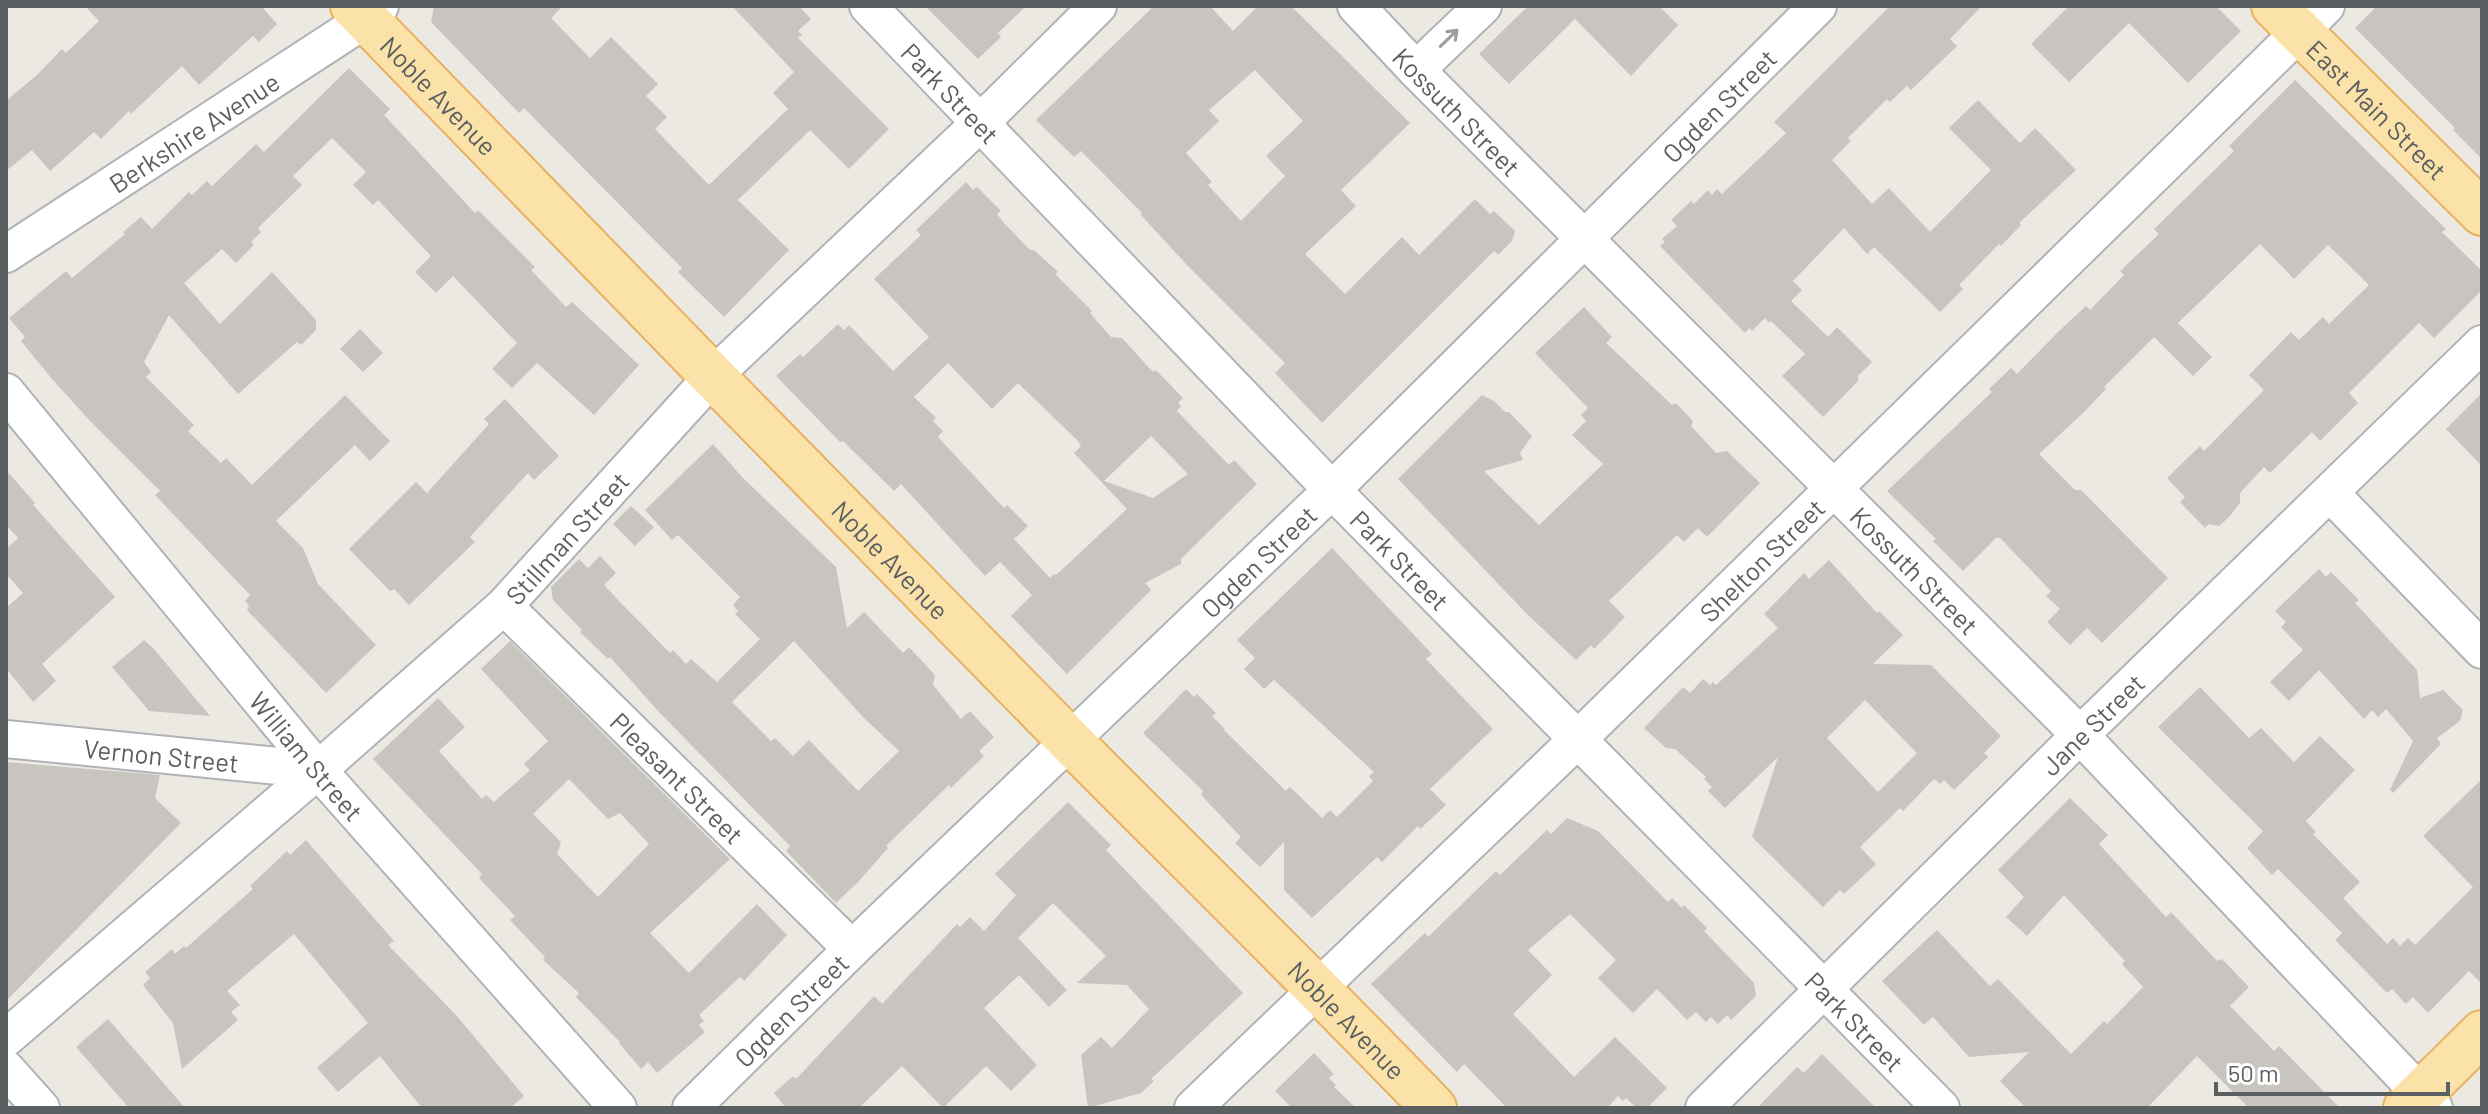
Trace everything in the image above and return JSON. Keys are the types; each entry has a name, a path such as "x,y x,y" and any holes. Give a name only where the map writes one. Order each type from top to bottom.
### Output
{"main road":[{"name":"Noble Avenue","path":"367,10 712,377 1070,741 1319,988 1434,1108"},
{"name":"East Main Street","path":"2300,15 2482,213"},
{"path":"2420,1103 2482,1033"}],"street":[{"name":"Park Street","path":"868,6 1332,490 1941,1108"},
{"name":"Stillman Street","path":"6,1038 504,606 712,377 981,122 1098,6"},
{"name":"Kossuth Street","path":"1356,6 1416,70 2080,735 2420,1103"},
{"path":"1416,70 1483,6"},
{"name":"Ogden Street","path":"691,1108 852,949 1332,490 1818,6"},
{"name":"Berkshire Avenue","path":"6,254 367,10"},
{"name":"Shelton Street","path":"1193,1108 1578,739 1833,488 2300,15"},
{"name":"Jane Street","path":"1704,1108 2080,735 2482,344"},
{"name":"William Street","path":"6,392 318,770 618,1108"},
{"path":"2330,493 2482,650"},
{"name":"Pleasant Street","path":"504,606 852,949"},
{"name":"Vernon Street","path":"6,739 318,770"},
{"path":"6,1069 41,1108"}],"building":[{"path":"85,6 261,6 277,24 259,42 253,36 199,85 182,66 101,139 94,132 50,171 32,150 6,171 6,101 62,49 66,53 99,21"},
{"path":"434,6 563,6 551,18 590,58 611,37 658,84 646,96 667,117 655,129 709,185 788,109 773,93 794,72 732,6 799,6 811,19 798,31 802,35 798,38 889,129 849,169 810,130 738,200 789,250 724,317 678,272 682,268 524,108 519,113 431,22"},
{"path":"925,6 1026,6 998,33 1001,37 978,59"},
{"path":"1154,6 1210,6 1233,31 1258,6 1291,6 1410,123 1341,190 1356,206 1305,254 1345,294 1402,237 1419,255 1475,199 1490,214 1494,211 1515,231 1512,241 1498,255 1494,251 1322,423 1275,373 1285,363 1186,264 1142,213 1081,151 1074,157 1036,120","holes":["1255,70 1303,121 1266,156 1285,176 1241,221 1208,185 1212,182 1186,153 1219,121 1209,110"]},
{"path":"1528,6 1659,6 1678,25 1631,76 1575,19 1509,84 1479,54"},
{"path":"1890,6 1982,6 1950,39 1957,46 1911,90 1907,86 1890,102 1887,99 1848,138 1851,141 1832,160 1872,204 1889,188 1930,232 1991,170 1949,128 1978,100 2020,143 2035,128 2076,170 1959,285 1963,289 1940,312 1874,247 1867,254 1844,228 1793,281 1802,290 1791,301 1828,337 1837,327 1872,362 1823,417 1782,376 1805,354 1765,318 1752,331 1749,328 1745,333 1660,246 1665,242 1662,239 1677,226 1671,220 1691,201 1694,204 1708,190 1712,195 1717,189 1722,194 1786,133 1774,122"},
{"path":"2069,6 2216,6 2241,31 2188,83 2129,23 2069,82 2031,44"},
{"path":"2377,6 2482,6 2482,159 2355,28"},
{"path":"349,68 390,109 384,115 475,213 478,210 535,267 531,270 566,307 572,302 639,365 594,415 537,363 512,388 492,369 517,343 453,276 436,293 415,272 431,256 378,200 373,205 353,185 366,172 332,138 293,176 302,185 258,228 261,232 251,242 254,245 236,263 222,249 184,283 220,324 272,272 316,320 316,330 301,345 297,342 238,394 169,315 144,362 151,372 146,377 194,425 188,431 221,463 226,458 252,485 345,395 390,441 370,461 355,445 276,521 303,548 318,584 376,645 326,693 247,610 249,606 245,601 250,595 155,495 160,491 52,379 21,341 25,337 9,318 66,271 72,278 141,217 152,229 189,192 192,195 207,181 212,186 256,144 264,152"},
{"path":"2295,80 2446,229 2442,232 2482,271 2482,290 2434,338 2419,323 2349,393 2358,403 2320,441 2312,432 2270,473 2264,467 2240,493 2240,503 2229,517 2219,526 2209,524 2205,528 2180,502 2185,497 2167,478 2200,446 2204,451 2264,390 2249,375 2291,332 2299,340 2323,317 2329,324 2369,285 2328,245 2294,279 2260,244 2178,323 2212,357 2193,376 2154,337 2104,387 2106,389 2084,412 2039,454 2075,490 2081,490 2168,578 2102,643 2087,628 2070,645 2047,622 2060,609 2046,596 2051,591 2000,538 1996,538 1963,571 1933,541 1936,539 1887,491 1992,392 1989,389 2011,368 2017,374 2086,306 2090,310 2124,275 2120,271 2159,234 2154,229 2234,151 2229,146"},
{"path":"966,182 973,190 977,187 1001,211 997,214 1004,223 1030,250 1034,250 1058,272 1055,274 1092,311 1090,313 1111,337 1122,338 1153,372 1156,370 1183,398 1178,403 1181,406 1177,411 1229,465 1234,460 1257,484 1181,559 1181,564 1145,583 1151,590 1067,674 1011,616 1032,595 1000,562 985,576 901,484 894,491 843,441 840,442 776,376 800,354 803,357 838,324 844,330 849,325 893,371 929,337 874,279 921,235 916,230","holes":["948,363 992,409 1018,383 1078,441 1081,446 1074,453 1127,509 1050,578 1014,539 1028,526 1007,505 1004,508 938,437 943,431 933,421 936,418 914,397","1151,436 1188,474 1153,498 1104,481"]},
{"path":"1584,307 1612,337 1606,343 1672,405 1676,403 1693,421 1691,426 1716,453 1727,451 1760,483 1707,537 1698,528 1684,542 1677,535 1609,601 1625,617 1594,649 1591,645 1576,660 1528,615 1398,479 1482,395 1509,412 1532,436 1520,453 1523,460 1484,471 1539,525 1603,464 1572,435 1586,421 1581,415 1588,408 1535,353"},
{"path":"360,329 383,353 363,372 340,349"},
{"path":"2482,393 2482,466 2446,429"},
{"path":"505,399 559,456 534,480 528,473 470,537 475,542 409,605 394,589 390,591 349,549 416,482 427,493 489,424 484,419"},
{"path":"713,444 743,478 836,567 847,628 864,612 903,653 909,647 935,675 933,685 961,719 970,711 994,737 979,751 984,756 886,846 888,848 836,903 786,851 790,846 658,711 610,657 608,659 580,632 582,630 553,600 551,587 579,559 588,568 600,556 616,573 604,585 670,653 673,650 686,664 691,659 717,682 760,639 735,614 738,611 733,605 740,597 678,535 672,540 645,510","holes":["794,641 864,718 899,751 858,791 809,740 793,756 775,738 771,741 732,702"]},
{"path":"6,470 115,597 42,664 56,681 33,702 6,668 6,608 23,593 6,574 6,549 18,538 8,527 6,529"},
{"path":"631,506 654,527 635,546 613,524"},
{"path":"1332,548 1432,654 1426,659 1493,729 1430,789 1446,805 1420,829 1418,826 1382,862 1377,857 1312,918 1284,890 1284,842 1260,867 1235,843 1241,837 1201,795 1203,791 1143,733 1186,689 1194,697 1197,694 1216,713 1212,716 1224,730 1286,791 1290,787 1322,818 1330,810 1337,817 1373,781 1369,776 1374,772 1274,680 1264,689 1244,669 1255,658 1237,640"},
{"path":"1829,560 1877,613 1879,611 1903,635 1873,664 1931,665 2001,736 1984,753 1988,757 1954,790 1944,780 1940,784 1934,779 1903,811 1900,808 1860,847 1876,864 1844,894 1840,890 1823,907 1752,837 1778,757 1725,808 1708,791 1712,787 1704,779 1706,777 1675,749 1666,748 1644,728 1683,687 1690,693 1703,679 1710,685 1713,682 1716,685 1778,628 1764,614 1804,573 1809,579","holes":["1865,700 1917,753 1878,792 1827,738"]},
{"path":"2319,569 2326,577 2331,572 2359,600 2355,603 2417,670 2420,698 2443,690 2463,710 2460,721 2437,738 2441,744 2393,793 2390,790 2413,741 2386,709 2378,717 2372,710 2364,719 2319,670 2289,701 2270,682 2303,650 2281,627 2286,622 2275,611"},
{"path":"144,640 210,716 149,711 112,667"},
{"path":"510,641 730,859 650,933 689,973 757,904 787,935 744,981 740,977 699,1015 704,1021 699,1025 705,1032 657,1073 648,1062 641,1069 620,1042 576,997 579,993 543,960 545,957 510,920 515,916 479,878 482,874 373,759 438,698 465,727 439,751 482,799 486,795 494,802 530,770 524,764 548,741 481,669","holes":["569,779 608,819 620,813 649,844 598,897 557,854 561,842 533,814"]},
{"path":"2200,687 2249,738 2261,728 2294,762 2320,736 2355,770 2306,821 2316,832 2313,834 2360,882 2343,898 2387,944 2393,938 2400,946 2408,938 2415,945 2473,887 2423,836 2482,779 2482,984 2469,971 2428,1013 2413,997 2406,1004 2392,989 2387,993 2335,940 2342,933 2278,869 2272,875 2247,848 2263,831 2158,727"},
{"path":"6,762 160,775 155,798 181,823 6,1001"},
{"path":"2070,798 2108,835 2099,844 2166,917 2171,912 2217,961 2222,959 2249,987 2230,1006 2274,1051 2279,1046 2340,1108 2249,1108 2197,1056 2147,1108 2026,1108 2000,1081 2029,1052 1969,1057 1933,1017 1924,1025 1882,981 1937,930 1990,986 1998,979 2071,1054 2104,1021 2107,1024 2143,987 2122,964 2125,961 2064,895 2027,936 2006,917 2024,897 1998,870"},
{"path":"1068,802 1111,845 1106,850 1243,993 1151,1079 1154,1081 1141,1093 1088,1108 1081,1055 1101,1037 1112,1048 1149,1009 1127,985 1077,983 1106,956 1053,903 1018,938 1067,990 1049,1007 1019,975 984,1008 1037,1065 1011,1091 986,1066 943,1108 902,1066 859,1108 786,1108 774,1093 792,1077 797,1078 874,996 882,1004 957,924 960,927 970,917 984,931 1016,895 995,874"},
{"path":"1567,818 1598,831 1668,902 1672,898 1682,908 1684,905 1707,928 1704,931 1754,983 1756,996 1731,1020 1727,1015 1718,1024 1711,1017 1706,1022 1696,1012 1687,1020 1657,989 1633,1013 1598,978 1616,960 1570,914 1528,950 1552,975 1513,1014 1574,1077 1615,1037 1667,1088 1647,1108 1637,1108 1626,1098 1623,1101 1618,1096 1607,1108 1507,1108 1464,1064 1457,1072 1371,984 1425,933 1428,937 1496,871 1500,875 1547,830 1551,834"},
{"path":"306,840 394,941 388,945 456,1015 524,1096 510,1108 422,1108 380,1056 338,1092 317,1068 368,1023 294,934 227,991 240,1005 231,1012 238,1020 182,1069 173,1023 143,985 150,978 145,972 172,949 175,954 184,946 186,948 253,889 250,886 287,851 290,855"},
{"path":"108,1019 185,1108 129,1108 76,1047"},
{"path":"1314,1053 1334,1074 1329,1078 1336,1085 1334,1087 1356,1108 1292,1108 1275,1091"},
{"path":"1822,1054 1876,1108 1757,1108 1797,1067 1804,1073"}]}
